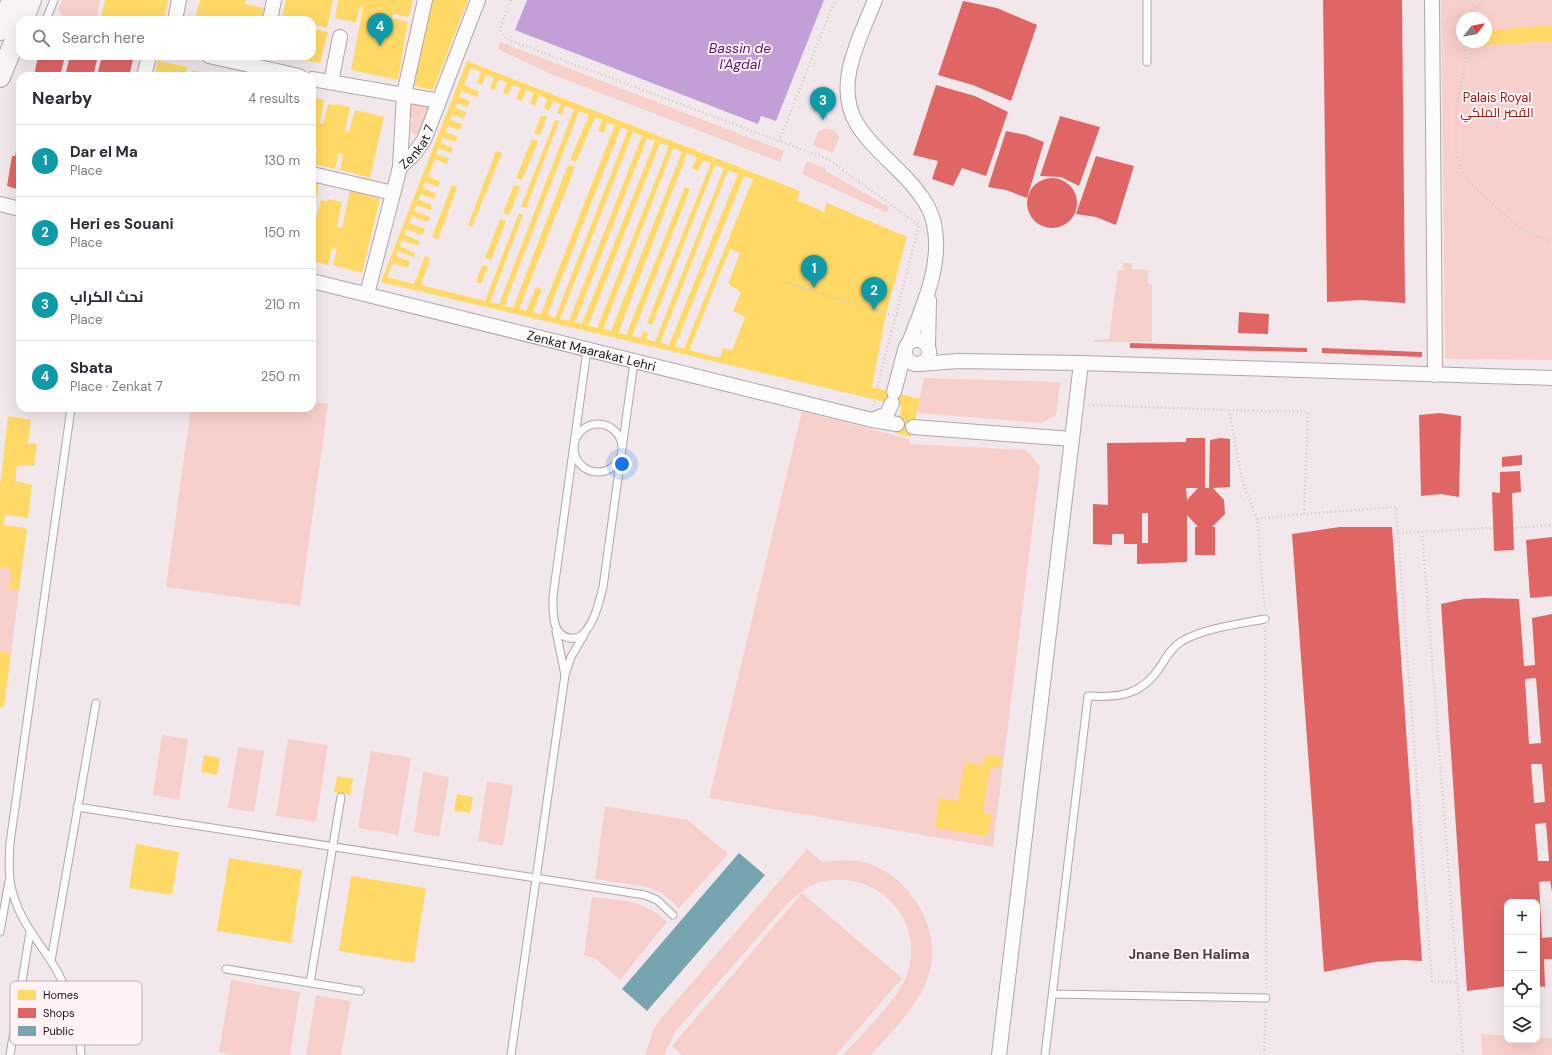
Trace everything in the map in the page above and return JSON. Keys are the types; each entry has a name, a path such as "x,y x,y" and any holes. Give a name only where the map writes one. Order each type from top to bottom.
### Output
{"main road":[{"path":"0,77 16,19"}],"street":[{"path":"176,16 179,0"},
{"path":"271,16 274,0"},
{"path":"400,167 404,94 425,0"},
{"name":"Zenkat 7","path":"367,294 392,193 400,167 413,155 424,140 478,0"},
{"path":"872,420 887,414 907,347 929,287 936,254 936,240 931,214 915,188 857,124 848,100 848,80 851,62 875,0"},
{"path":"1432,0 1436,375"},
{"path":"331,82 340,37"},
{"path":"145,72 148,60"},
{"path":"245,60 263,62 285,72"},
{"path":"316,80 439,101"},
{"path":"316,175 392,193"},
{"path":"0,204 16,208"},
{"name":"Zenkat Maarakat Lehri","path":"316,282 634,362 872,420 897,424"},
{"path":"920,364 929,357 929,287"},
{"path":"907,347 919,340 928,348 958,361"},
{"path":"907,347 909,361 920,364 958,361 1081,363 1552,378"},
{"path":"999,1055 1081,363"},
{"path":"913,428 1072,439"}],"lane":[{"path":"48,16 54,0"},
{"path":"1147,0 1148,62"},
{"path":"565,675 555,624 553,596 587,350"},
{"path":"511,1055 565,675 571,657 595,613 603,587 634,362"},
{"path":"0,932 9,877 10,843 70,412"},
{"path":"601,425 608,427 619,437 621,452 614,466 607,471 591,471 580,464 574,454 574,445 580,432 586,427 601,425"},
{"path":"1045,1055 1088,696 1110,697 1130,694 1147,682 1159,669 1169,652 1182,641 1219,628 1265,619"},
{"path":"555,624 560,634 570,638 581,636 585,632"},
{"path":"51,961 96,703"},
{"path":"310,983 341,797"},
{"path":"77,808 645,895 656,900 673,915"},
{"path":"9,877 18,907 30,932 51,961 62,981"},
{"path":"22,981 30,932"},
{"path":"226,968 360,991"},
{"path":"1053,994 1266,998"},
{"path":"10,1055 12,1045"},
{"path":"79,1045 81,1055"}],"path":[{"path":"511,0 501,25 501,31 506,38 828,159 919,225 877,388"},
{"path":"780,141 835,0"},
{"path":"1473,12 1485,0"},
{"path":"1466,48 1464,74 1456,108 1456,153 1465,177 1480,193 1522,230 1552,242"},
{"path":"781,281 886,314 897,315"},
{"path":"1076,404 1308,412 1304,514"},
{"path":"1229,410 1242,480 1257,518 1265,619 1266,998 1264,1055"},
{"path":"1257,518 1396,507 1432,982 1458,982"},
{"path":"1513,528 1552,525"},
{"path":"1398,532 1493,528"},
{"path":"1422,532 1463,1055"}],"green space":[{"path":"62,0 100,0 97,16 61,15 58,9"},
{"name":"Palais Royal القصر الملكي","path":"1441,0 1552,0 1552,360 1445,359"},
{"path":"500,42 784,151 780,162 551,74 498,49"},
{"path":"423,99 431,107 423,121 425,123 421,134 419,135 410,131 409,127 413,120 409,115 409,104 412,101"},
{"path":"825,128 835,131 839,137 833,153 813,145 818,132"},
{"path":"807,161 826,169 826,171 889,207 887,213 802,174"},
{"path":"1123,263 1132,263 1132,269 1148,270 1148,283 1152,285 1152,342 1093,342 1094,340 1109,339 1118,271 1123,270"},
{"path":"924,378 1060,382 1056,415 1042,423 917,413"},
{"path":"316,402 328,404 300,606 166,587 190,412 316,412"},
{"path":"802,411 909,439 910,444 1026,450 1040,466 993,847 709,798"},
{"path":"0,567 11,569 10,589 19,590 11,654 0,651"},
{"path":"162,735 188,739 179,800 153,795"},
{"path":"288,739 328,745 316,822 276,816"},
{"path":"238,747 264,751 254,812 228,808"},
{"path":"371,751 411,758 398,835 358,828"},
{"path":"423,772 449,777 439,837 414,832"},
{"path":"487,781 513,785 503,846 478,841"},
{"path":"605,806 688,820 728,854 679,908 662,893 648,887 595,879"},
{"path":"807,849 822,862 842,860 869,863 889,874 913,897 922,912 928,927 932,944 932,960 928,977 911,1009 871,1055 843,1055 878,1018 901,986 906,977 911,957 910,938 904,920 894,905 881,893 864,884 845,880 825,881 809,887 787,904 676,1031 664,1055 645,1055 653,1030 664,1015"},
{"path":"802,893 902,978 836,1055 682,1055 672,1046"},
{"path":"592,897 632,902 641,905 658,914 667,922 620,980 596,959 584,955"},
{"path":"231,980 300,992 290,1055 234,1055 219,1052"},
{"path":"316,995 351,1001 341,1055 306,1055"},
{"path":"1481,1034 1504,1036 1504,1043 1540,1043 1540,1037 1552,1038 1552,1055 1482,1055"}],"water":[{"name":"Bassin de l'Agdal","path":"527,0 824,0 776,121 761,116 758,124 515,30"}],"building: Homes":[{"path":"105,0 168,0 165,16 101,16"},
{"path":"200,0 246,0 245,4 264,8 262,16 196,16"},
{"path":"286,0 333,0 327,28 316,25 316,16 282,16"},
{"path":"338,0 413,0 409,17 393,14 392,18 408,22 398,80 351,70 363,7 360,6 356,23 335,18"},
{"path":"432,0 468,0 433,90 414,86"},
{"path":"1552,25 1552,41 1492,45 1492,30"},
{"path":"316,30 328,32 320,63 304,60 316,60"},
{"path":"158,61 187,67 186,72 155,72"},
{"path":"467,61 800,191 797,200 824,212 827,203 907,237 886,314 872,387 920,399 911,437 895,433 902,406 381,282","holes":["471,68 481,72 477,83 482,85 486,75 494,78 490,88 494,90 499,79 507,83 503,93 508,95 512,85 521,88 516,99 522,101 526,90 534,93 530,103 535,106 539,95 547,99 544,108 549,111 553,101 561,104 557,113 562,115 565,106 574,109 499,304 490,302 523,215 519,213 485,301 421,285 430,258 425,256 414,284 387,277 393,263 408,268 410,262 396,256 398,251 413,257 415,253 400,246 402,240 418,246 420,242 404,234 407,229 423,235 425,229 409,223 412,216 428,222 430,217 414,211 416,205 430,210 432,205 418,199 421,194 434,199 436,194 423,188 425,182 438,187 440,182 428,176 435,159 447,164 449,159 436,154 439,148 451,153 453,148 441,143 443,137 455,142 457,136 445,132 448,126 459,130 462,124 450,120 452,114 464,119 466,112 455,108 457,103 468,107 470,101 459,97 462,91 477,97 479,92 464,85","579,111 589,115 570,160 576,162 595,117 602,120 598,131 604,133 607,122 615,125 541,314 533,312 542,289 536,287 526,311 519,309 575,167 568,165 513,308 504,306","621,127 628,130 555,318 547,315","633,132 642,136 569,321 560,319","647,138 655,141 582,324 575,322","660,143 669,146 597,328 588,326","673,148 682,152 611,331 603,329","687,153 697,157 692,168 697,171 703,160 711,163 647,323 652,325 715,165 724,168 655,342 646,339 648,333 643,331 641,338 632,336 690,189 685,187 626,335 618,333","728,170 738,174 669,345 660,343","744,176 753,179 684,349 675,346","730,249 740,253 728,284 741,292 733,311 745,317 732,351 723,348 720,358 689,350"]},
{"path":"316,98 324,100 320,123 323,124 328,104 350,107 345,131 349,132 355,110 384,117 370,178 340,170 343,155 339,153 335,169 316,164"},
{"path":"541,116 547,117 540,135 534,133"},
{"path":"555,120 559,121 526,208 521,207"},
{"path":"532,139 538,141 522,180 516,178"},
{"path":"496,151 502,153 472,227 468,225"},
{"path":"316,183 319,184 316,199"},
{"path":"452,185 457,187 438,240 432,237"},
{"path":"514,185 520,187 509,215 503,213"},
{"path":"350,190 366,193 365,195 380,199 362,273 333,265 337,249 332,248 328,265 316,262 316,218 321,200 327,202 328,199 342,202 337,227 342,228"},
{"path":"500,219 506,221 491,260 485,258"},
{"path":"482,265 488,267 481,284 476,282"},
{"path":"8,416 31,420 28,443 37,444 34,466 17,465 15,481 32,485 28,518 5,515 4,525 25,528 27,530 19,590 10,589 11,569 0,567 0,487"},
{"path":"0,651 11,654 4,707 0,707"},
{"path":"204,755 220,758 217,775 201,772"},
{"path":"985,755 1002,757 1000,768 990,767 983,813 992,814 988,836 935,828 939,798 958,801 965,762 983,765"},
{"path":"337,776 353,778 350,795 334,792"},
{"path":"457,794 473,797 470,813 454,811"},
{"path":"136,844 179,852 172,895 129,888"},
{"path":"229,858 302,870 291,943 217,931"},
{"path":"351,876 426,888 414,963 339,951"}],"building: Shops":[{"path":"1323,0 1402,0 1405,303 1361,300 1327,302"},
{"path":"963,1 997,8 1037,25 1011,101 973,85 938,75"},
{"path":"37,60 64,60 61,72 35,72"},
{"path":"69,60 97,60 94,72 66,72"},
{"path":"101,60 133,60 130,72 98,72"},
{"path":"936,85 975,96 1008,112 986,176 962,168 953,186 932,179 938,161 913,155"},
{"path":"1060,116 1100,127 1079,186 1061,177 1040,176"},
{"path":"1006,131 1026,135 1044,142 1027,198 1006,190 988,187"},
{"path":"16,151 16,189 7,186 12,156 15,156"},
{"path":"1096,156 1134,166 1116,225 1096,217 1076,214"},
{"path":"1052,178 1061,180 1072,189 1077,203 1075,212 1066,223 1052,228 1043,226 1032,217 1027,203 1029,194 1038,183"},
{"path":"1239,312 1269,314 1268,334 1238,333"},
{"path":"1130,343 1307,348 1307,352 1130,348"},
{"path":"1322,348 1422,352 1422,357 1322,353"},
{"path":"1440,413 1461,416 1459,497 1441,494 1421,496 1419,415"},
{"path":"1186,438 1205,438 1205,488 1209,488 1210,440 1220,438 1230,439 1230,487 1213,488 1224,500 1225,514 1212,527 1215,527 1215,555 1195,555 1195,527 1198,527 1187,515 1187,562 1137,564 1137,544 1124,544 1124,534 1112,534 1112,545 1093,544 1093,504 1108,505 1107,443 1186,442","holes":["1186,488 1198,488 1187,500","1142,513 1148,513 1148,543 1142,543"]},
{"path":"1522,455 1522,465 1502,467 1502,457"},
{"path":"1520,471 1521,492 1512,493 1514,550 1494,551 1492,492 1500,493 1500,472"},
{"path":"1340,527 1392,527 1422,961 1403,960 1374,962 1324,972 1292,534"},
{"path":"1552,537 1552,596 1530,598 1526,540"},
{"path":"1464,599 1519,599 1524,666 1535,665 1532,618 1552,614 1552,892 1550,881 1539,882 1540,899 1504,899 1504,986 1467,991 1441,604","holes":["1536,678 1541,743 1529,744 1525,679","1531,764 1542,764 1545,802 1534,803","1546,823 1549,861 1538,861 1535,824"]},
{"path":"1540,901 1542,938 1552,937 1552,959 1544,959 1545,987 1540,986"}],"building: Public":[{"path":"739,853 765,875 647,1011 622,989"}],"place":[{"name":"Sbata","path":"380,46"},
{"name":"نحث الكراب","path":"823,120"},
{"name":"Dar el Ma","path":"814,288"},
{"name":"Heri es Souani","path":"874,310"}],"district":[{"name":"Jnane Ben Halima","path":"1189,954"}]}
